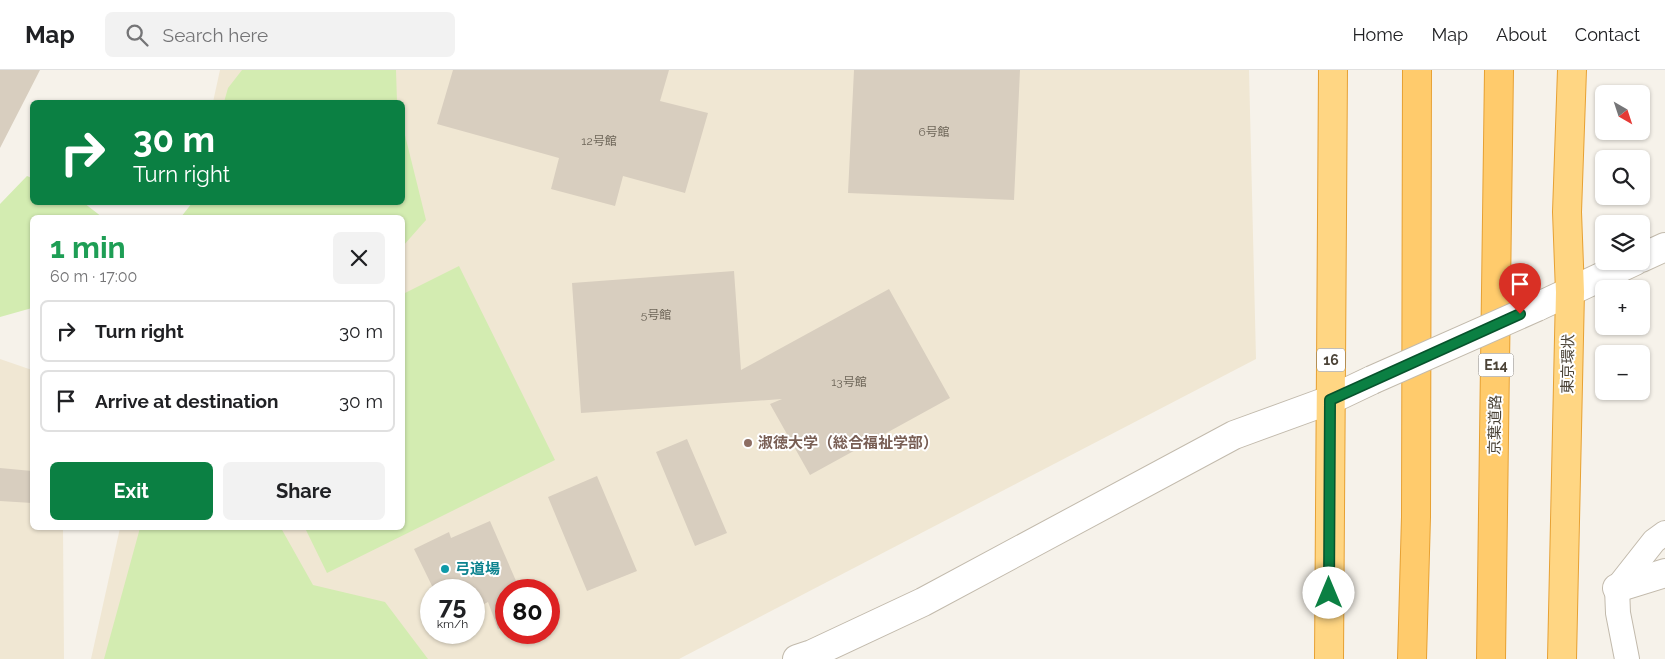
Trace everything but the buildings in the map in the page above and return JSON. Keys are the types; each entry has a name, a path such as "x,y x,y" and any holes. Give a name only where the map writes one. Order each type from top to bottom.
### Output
{"highway":[{"name":"16","path":"1329,655 1333,70"},
{"path":"1412,659 1416,517 1417,70"},
{"name":"京葉道路","path":"1491,659 1499,70"},
{"name":"東京環状","path":"1562,659 1570,292 1567,212 1572,70"}],"street":[{"path":"1650,254 1665,247"},
{"path":"797,659 923,602 1234,435 1330,400 1616,270"},
{"path":"1616,588 1665,573"}],"lane":[{"path":"1627,659 1618,613 1616,588 1654,541 1665,533"}],"shaded area":[{"name":"淑徳大学（総合福祉学部）","path":"220,70 1249,70 1256,359 679,659 91,659 120,530 405,530 405,215 188,215 191,205 405,205 405,100 213,100"},
{"path":"0,359 30,369 30,530 63,530 64,659 0,659"}],"green space":[{"path":"242,70 396,70 397,100 225,100 228,88"},
{"path":"405,135 426,220 405,244 405,215 183,215 190,205 405,205"},
{"path":"27,176 30,177 30,205 87,205 99,215 30,215 30,309 0,317 0,204"},
{"path":"459,266 555,460 327,573 306,530 405,530 405,293"},
{"path":"139,530 282,530 313,585 385,602 428,659 104,659"}],"place":[{"name":"淑徳大学（総合福祉学部）","path":"748,443"},
{"name":"弓道場","path":"445,569"}],"route":[{"path":"1329,593 1330,400 1520,314"}]}
